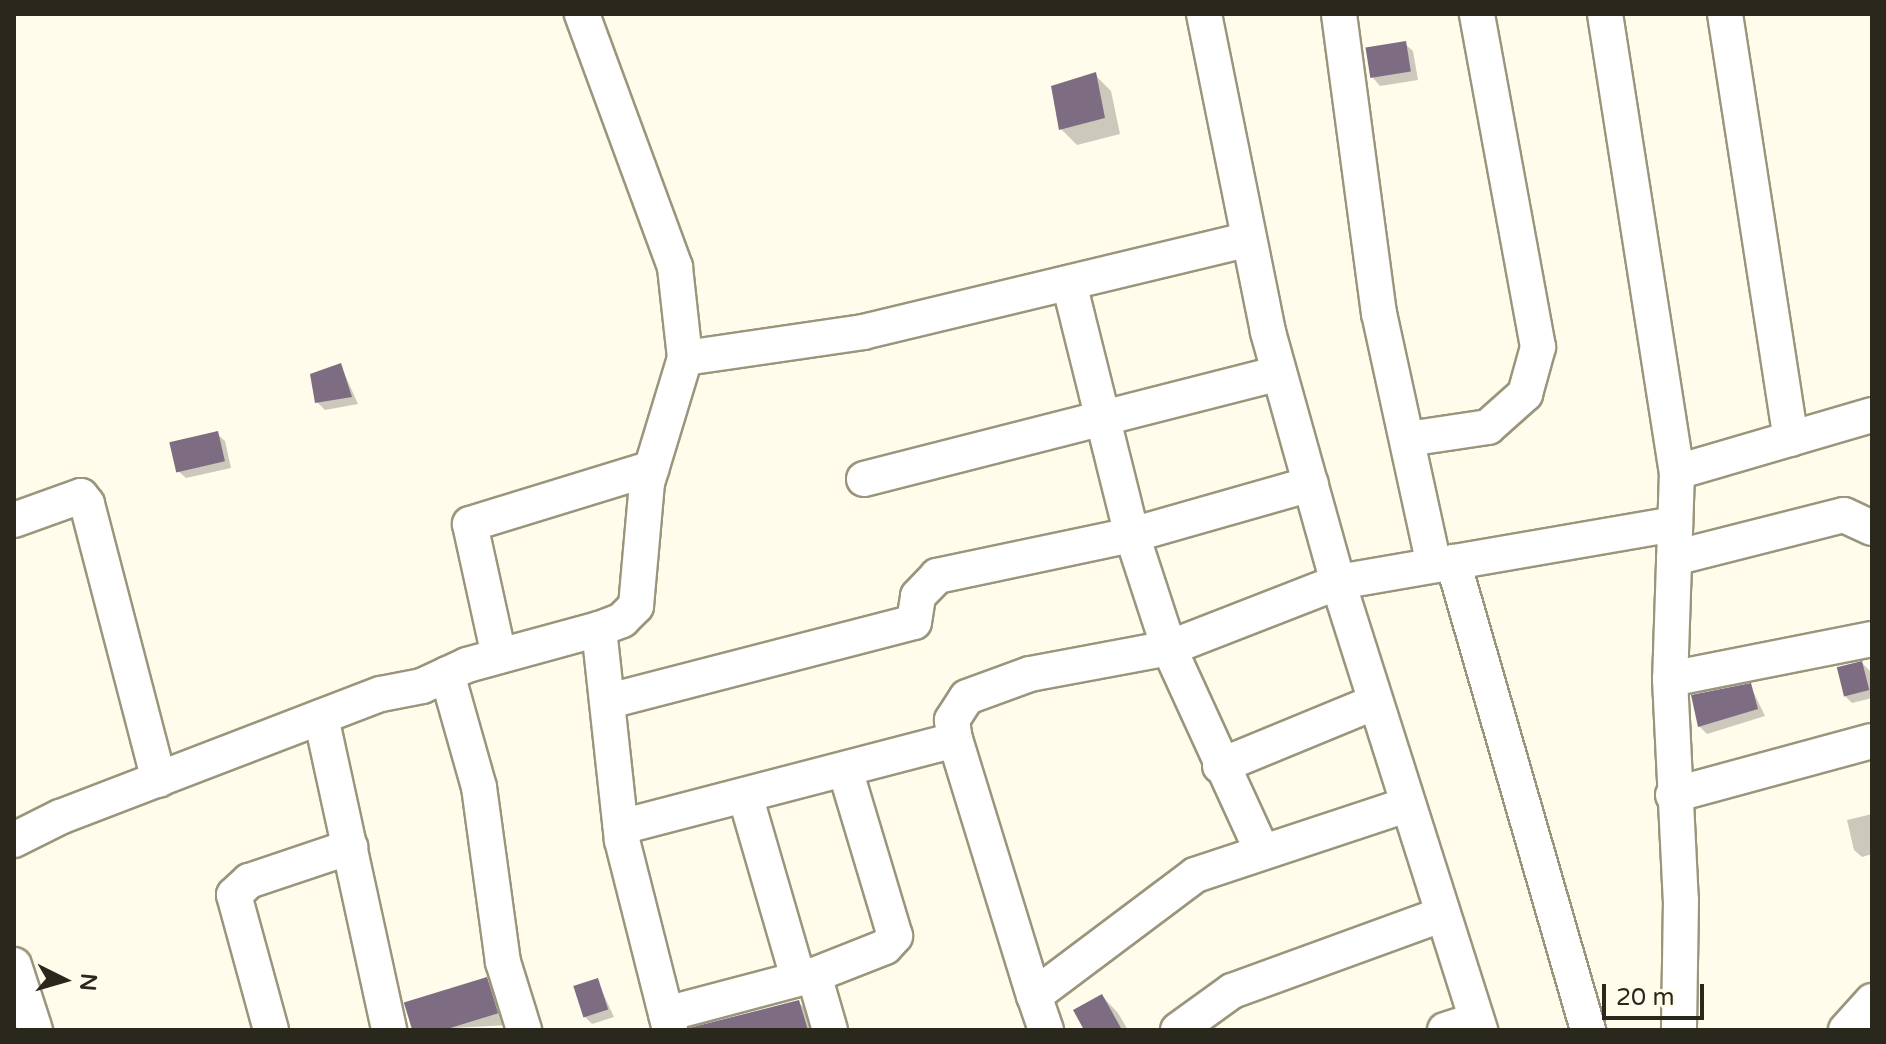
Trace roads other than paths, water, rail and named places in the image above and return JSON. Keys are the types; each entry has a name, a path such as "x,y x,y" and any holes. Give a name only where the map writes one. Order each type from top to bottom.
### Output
{"street":[{"path":"14,840 321,717 499,656 599,629 622,620 636,606 652,468 685,358 675,267 582,14"},
{"path":"1204,14 1279,373 1338,582 1441,915 1467,1027"},
{"path":"1339,14 1379,313 1408,439 1588,1030"},
{"path":"1408,439 1488,427 1525,394 1538,347 1477,14"},
{"path":"1605,14 1677,472 1670,679 1673,795 1681,900 1679,1030"},
{"path":"1726,15 1791,439"},
{"path":"685,358 863,332 1249,239"},
{"path":"1069,283 1132,535 1169,648 1220,766 1262,851"},
{"path":"864,479 1279,373"},
{"path":"1677,472 1872,415"},
{"path":"499,656 470,524 652,468"},
{"path":"609,701 914,622 918,596 937,576 1132,535 1311,484"},
{"path":"14,520 81,496 87,504 159,780"},
{"path":"1674,558 1844,515 1872,528"},
{"path":"1046,1030 955,740 952,720 967,697 1030,674 1169,648 1338,582 1675,524"},
{"path":"599,629 621,827 668,1022 885,947 895,936 845,769"},
{"path":"1670,679 1872,639"},
{"path":"447,674 479,787 503,962 524,1030"},
{"path":"1220,766 1375,702"},
{"path":"321,717 389,1030"},
{"path":"621,827 955,740"},
{"path":"1673,795 1872,741"},
{"path":"745,795 806,976 830,1030"},
{"path":"1034,996 1195,875 1407,805"},
{"path":"271,1030 234,895 249,881 350,847"},
{"path":"1178,1030 1232,991 1441,915"},
{"path":"14,965 35,1030"},
{"path":"1846,1030 1872,1001"}]}
